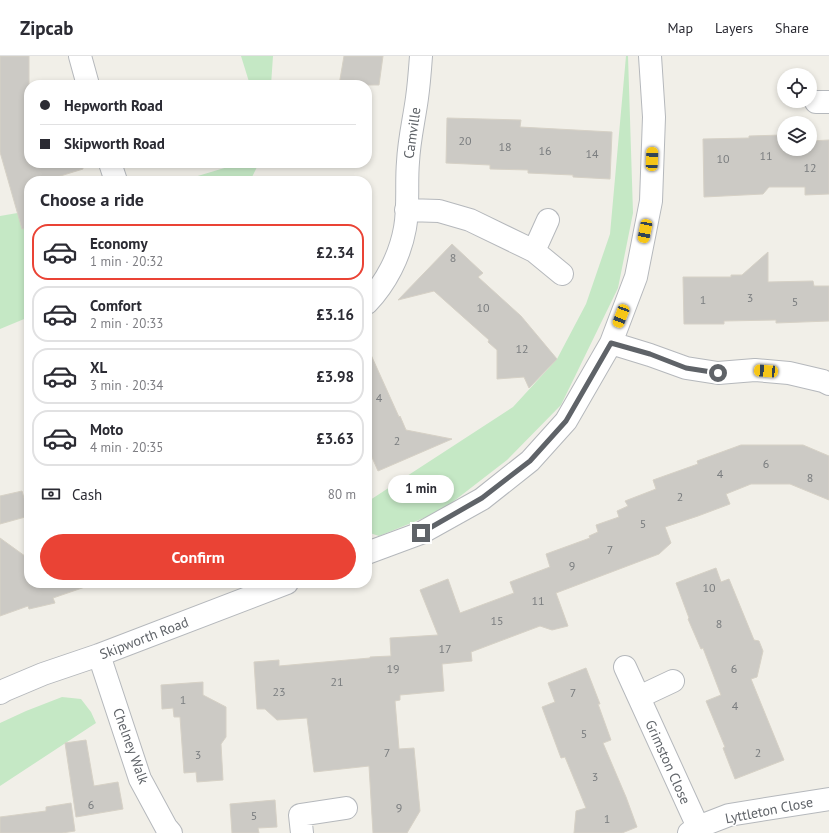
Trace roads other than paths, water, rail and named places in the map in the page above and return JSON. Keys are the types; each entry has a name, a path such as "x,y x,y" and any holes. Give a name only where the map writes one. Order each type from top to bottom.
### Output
{"street":[{"name":"Camville","path":"372,297 391,269 399,250 405,228 408,162 417,100 421,56"},
{"path":"372,551 421,533 482,498 530,461 566,421 611,343 636,277 651,201 654,117 650,56"},
{"path":"82,57 87,80"},
{"path":"406,210 439,211 470,220 534,251 562,274"},
{"path":"534,251 548,220"},
{"path":"611,343 650,354 686,368 718,373 755,370 789,373 823,381 829,384"},
{"name":"Skipworth Road","path":"0,693 43,674 99,656 274,588"},
{"name":"Chelney Walk","path":"99,656 140,778 166,827 171,833"},
{"name":"Grimston Close","path":"625,667 639,697 693,830"},
{"path":"639,697 673,681"},
{"name":"Lyttleton Close","path":"693,830 729,815 829,799"},
{"path":"302,833 300,815 346,808"}]}
